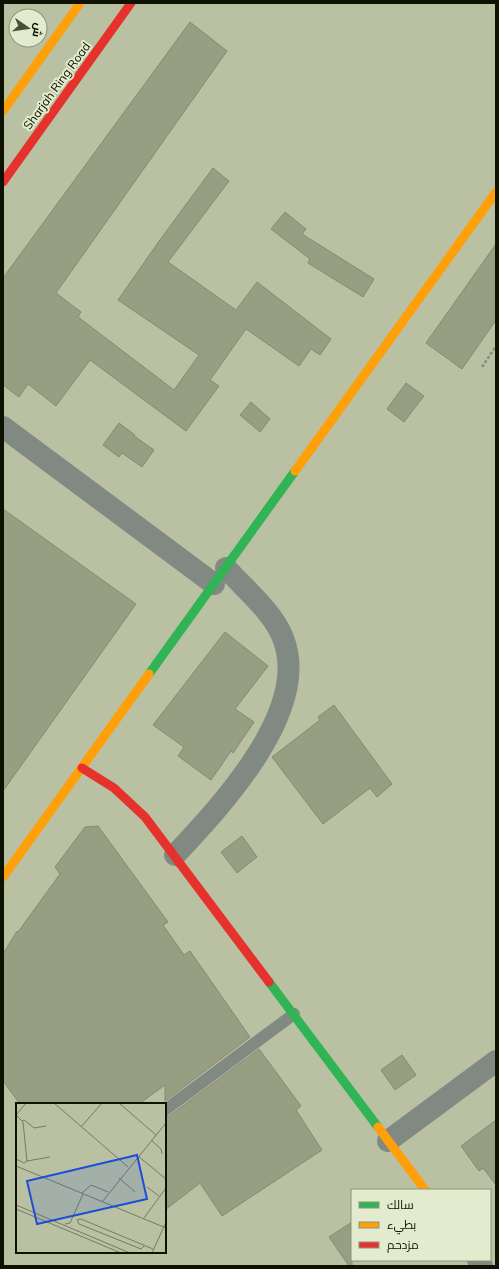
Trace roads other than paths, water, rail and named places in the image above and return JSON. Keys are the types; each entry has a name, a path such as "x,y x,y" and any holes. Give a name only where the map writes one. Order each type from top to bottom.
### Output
{"main road":[{"path":"38,61 70,3"},
{"path":"3,111 80,3"},
{"name":"Sharjah Ring Road","path":"3,182 131,3"},
{"path":"3,877 496,192"},
{"path":"82,768 114,788 145,816 424,1189"}],"street":[{"path":"3,427 220,576 275,622 283,638 289,674 287,692 281,709 249,766 214,813 175,856"},
{"path":"388,1141 496,1061"}],"lane":[{"path":"166,1109 294,1014"}]}
